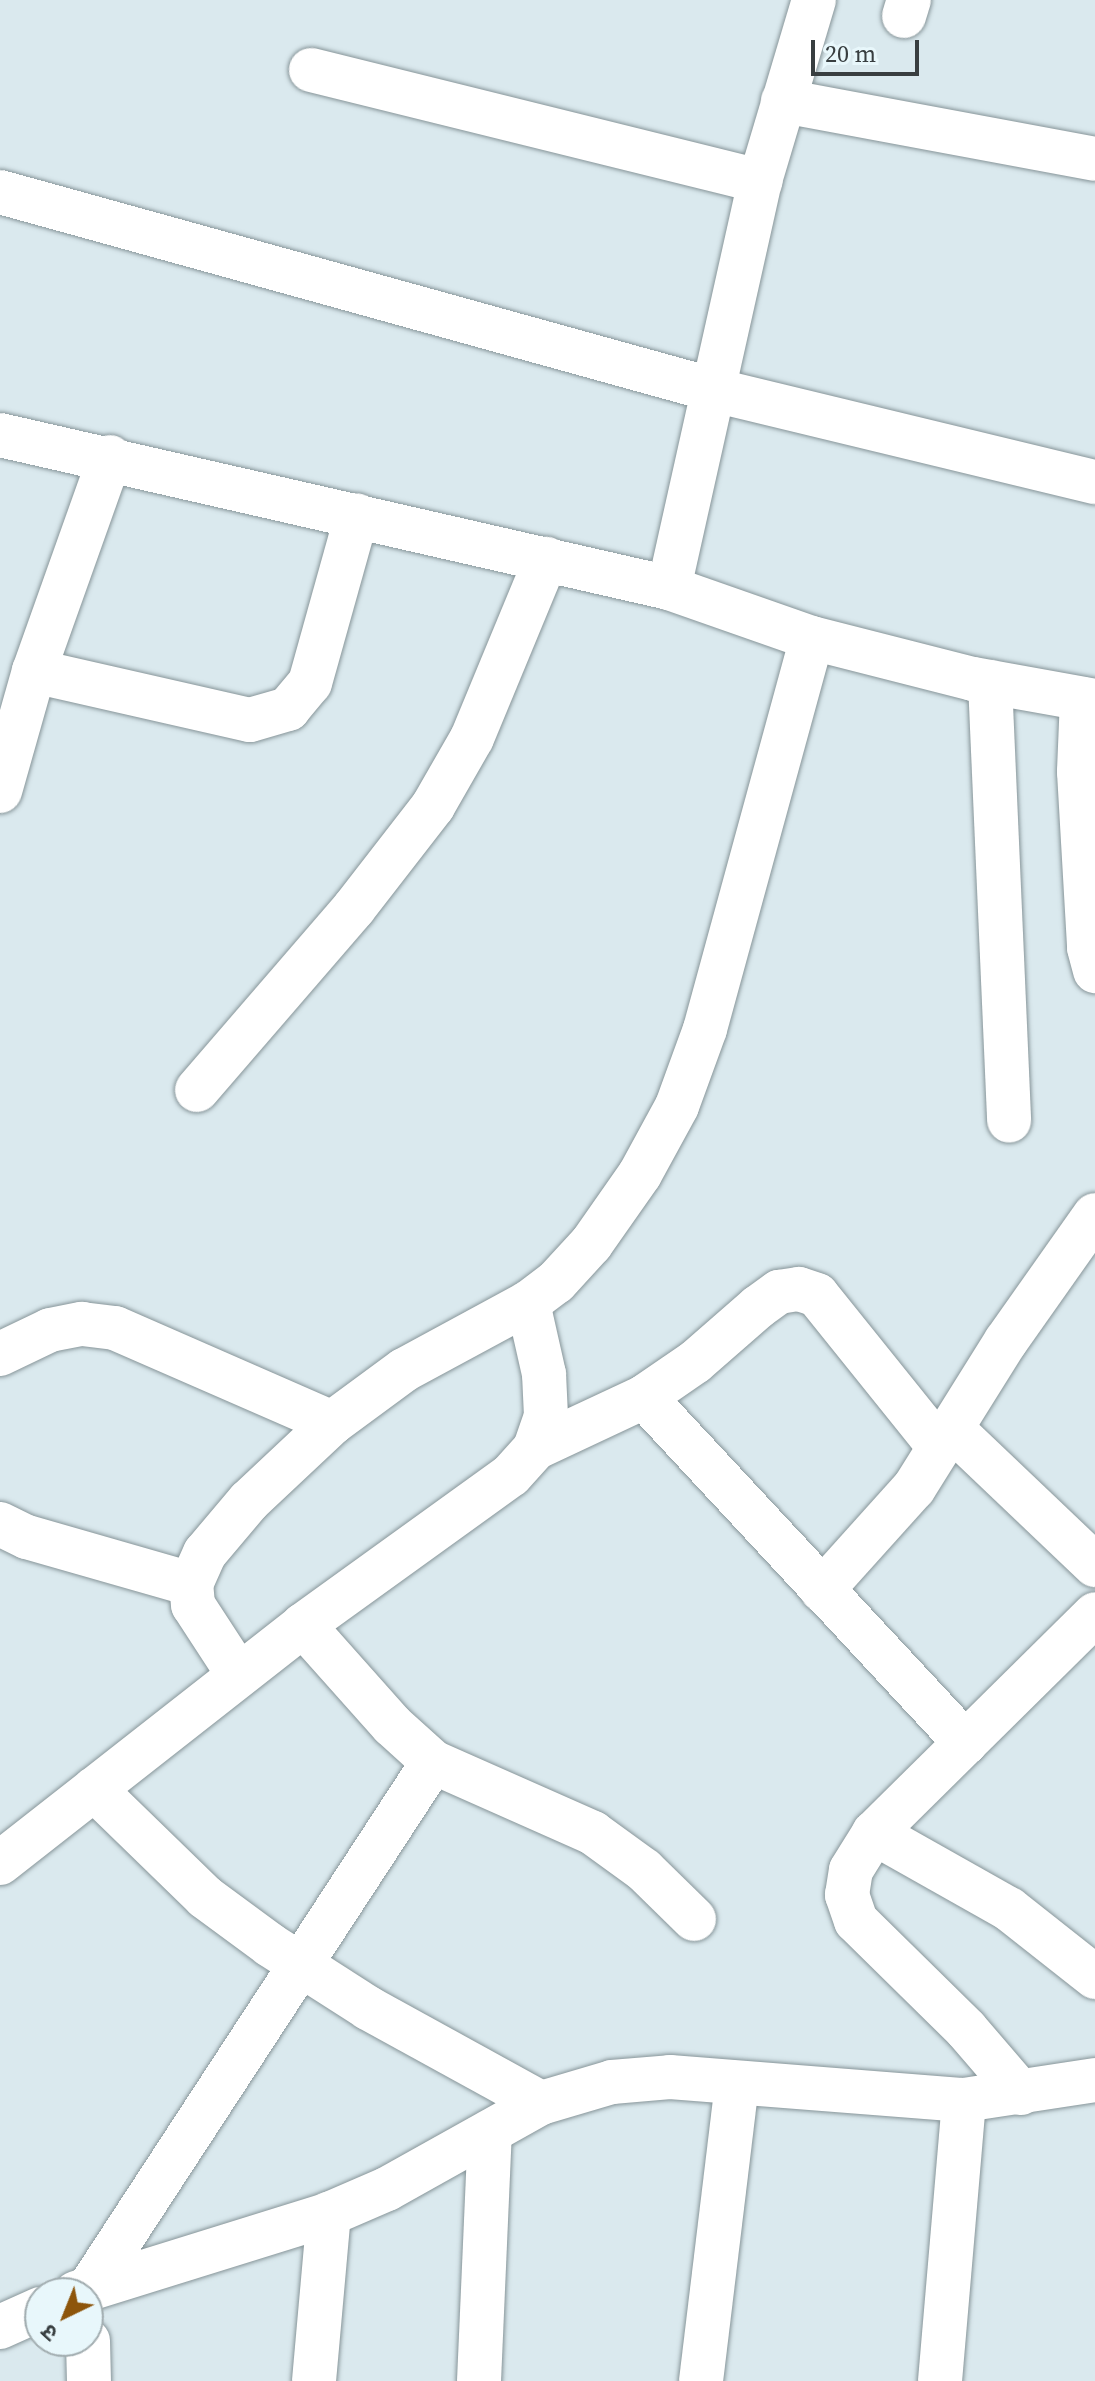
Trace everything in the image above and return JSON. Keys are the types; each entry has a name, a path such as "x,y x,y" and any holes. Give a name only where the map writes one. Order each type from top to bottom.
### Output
{"street":[{"path":"669,588 760,181 814,0"},
{"path":"311,70 760,181"},
{"path":"783,101 1095,159"},
{"path":"0,192 714,390 1095,482"},
{"path":"0,435 110,457 669,588 812,638 990,682 1089,700 1079,772 1095,971"},
{"path":"0,791 34,671 110,457"},
{"path":"34,671 250,720 288,709 310,683 357,515"},
{"path":"197,1090 354,908 433,806 472,738 546,559"},
{"path":"238,1674 193,1605 191,1584 205,1553 249,1501 332,1423 404,1370 528,1303 591,1244 640,1174 677,1106 705,1029 812,638"},
{"path":"990,682 1009,1121"},
{"path":"822,1590 882,1529 1095,1215"},
{"path":"535,1448 644,1397 695,1362 779,1292 799,1289 817,1295 945,1438 1095,1565"},
{"path":"0,1863 238,1674 511,1475 535,1448 546,1416 544,1374 528,1303"},
{"path":"0,1354 50,1330 82,1324 115,1328 332,1423"},
{"path":"644,1397 965,1743"},
{"path":"0,1524 40,1541 191,1584"},
{"path":"1021,2093 966,2029 856,1921 847,1895 851,1870 874,1833 1095,1614"},
{"path":"303,1625 392,1725 433,1762 593,1833 644,1870 694,1919"},
{"path":"92,2277 303,1967 433,1762"},
{"path":"94,1789 205,1897 303,1967 541,2103"},
{"path":"874,1833 1009,1909 1095,1976"},
{"path":"104,2285 329,2214 541,2103 612,2082 670,2077 964,2100 1095,2080"},
{"path":"701,2381 737,2084"},
{"path":"940,2381 964,2100"},
{"path":"479,2381 490,2132"},
{"path":"314,2381 329,2214"},
{"path":"0,2327 24,2316"},
{"path":"88,2357 89,2381"}]}
